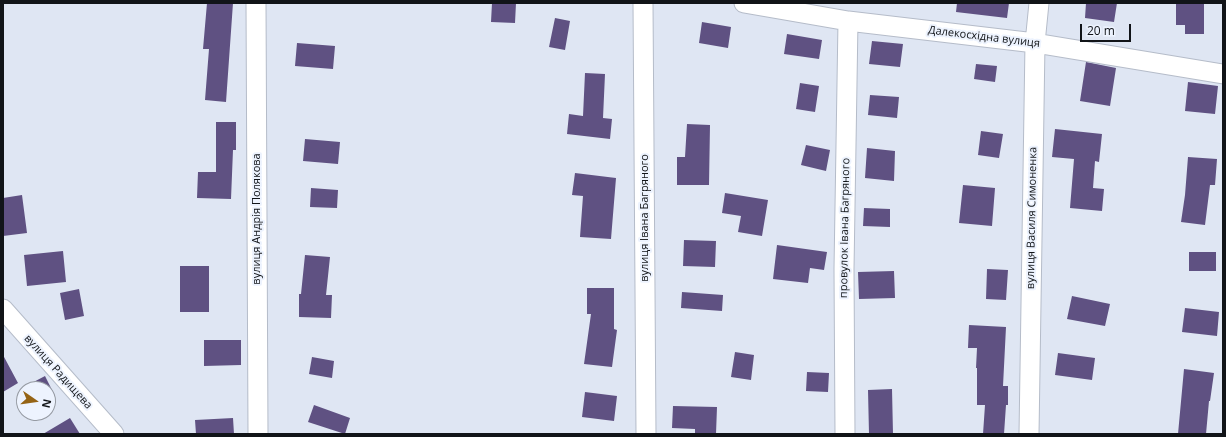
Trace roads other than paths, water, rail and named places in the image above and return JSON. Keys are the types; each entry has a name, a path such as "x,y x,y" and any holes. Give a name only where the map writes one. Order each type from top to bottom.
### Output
{"street":[{"name":"вулиця Андрія Полякова","path":"256,3 258,434"},
{"name":"вулиця Івана Багряного","path":"643,3 646,434"},
{"name":"Далекосхідна вулиця","path":"744,3 848,21 1035,43 1223,74"},
{"name":"вулиця Василя Симоненка","path":"1029,434 1035,43 1039,3"},
{"name":"провулок Івана Багряного","path":"845,434 844,269 848,21"},
{"name":"вулиця Радищева","path":"3,309 114,434"}]}
